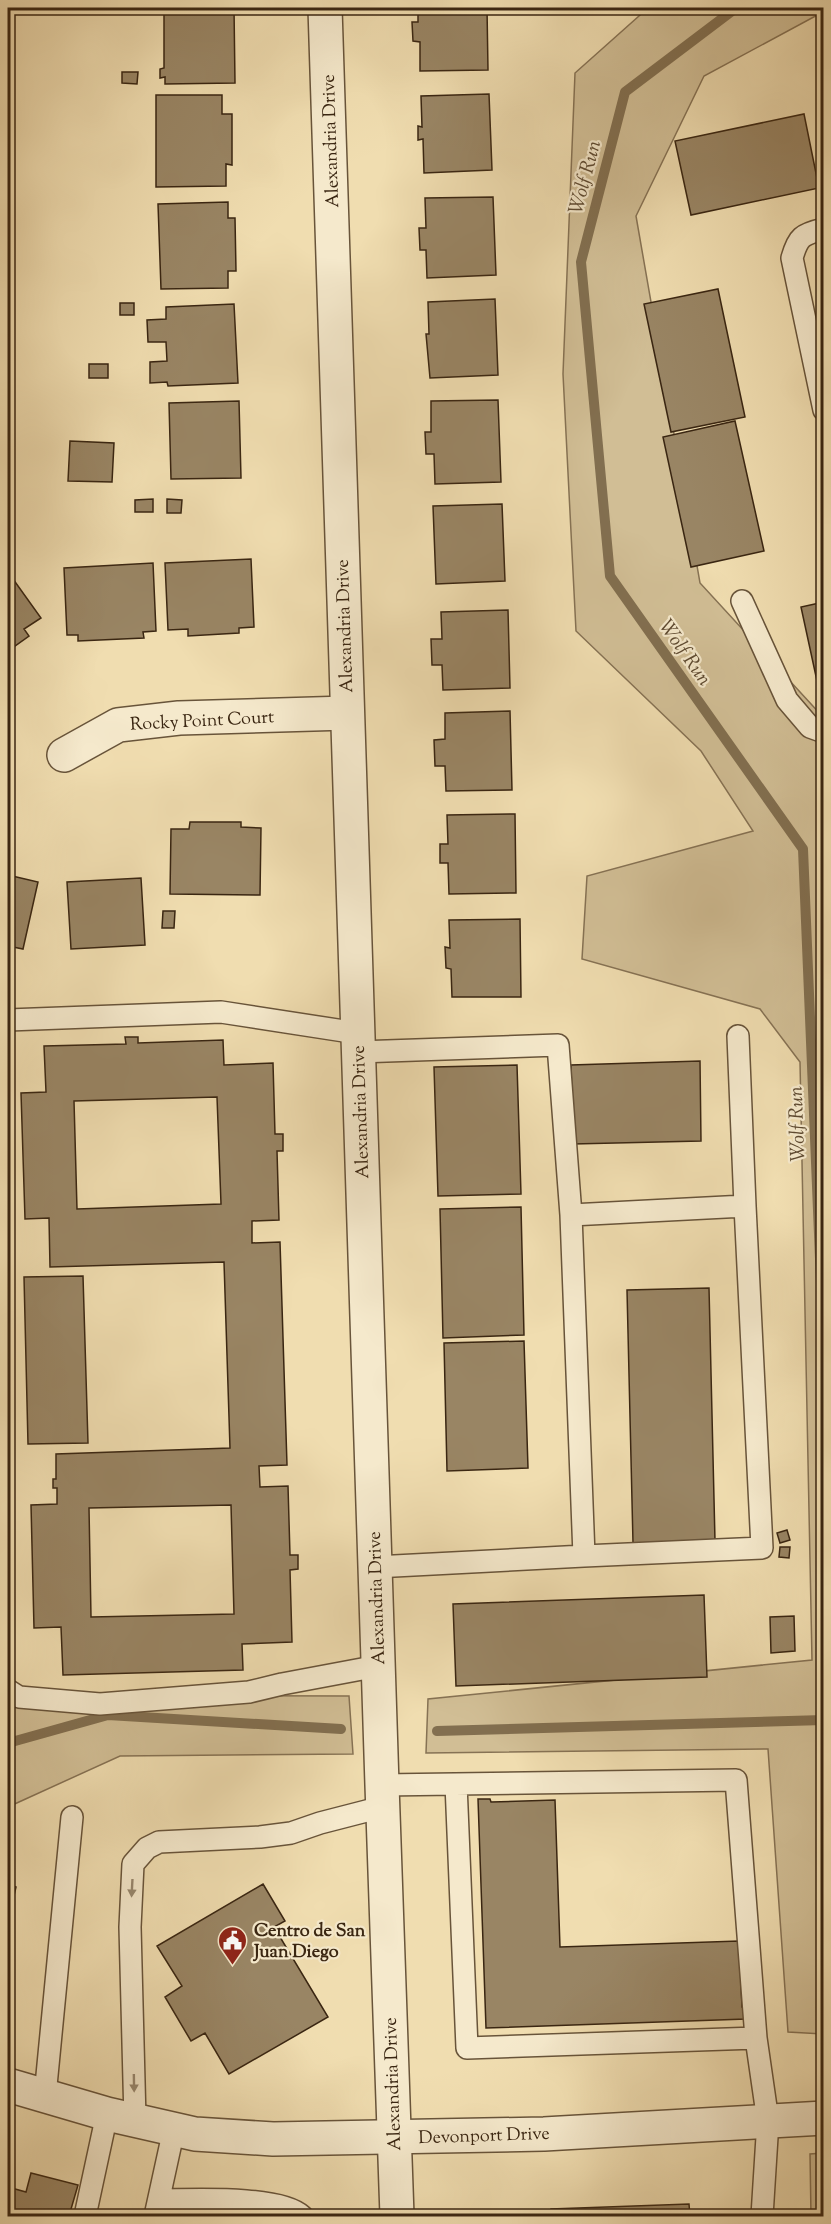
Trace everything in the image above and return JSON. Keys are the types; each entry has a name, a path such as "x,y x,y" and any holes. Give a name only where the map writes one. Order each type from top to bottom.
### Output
{"street":[{"name":"Alexandria Drive","path":"325,8 397,2217"},
{"name":"Rocky Point Court","path":"64,755 118,725 179,718 347,713"},
{"name":"Devonport Drive","path":"8,2085 121,2117 195,2134 273,2139 544,2134 823,2118"}],"lane":[{"path":"824,229 807,233 796,243 792,258 824,410"},
{"path":"742,601 786,700 810,727 824,732"},
{"path":"8,1020 221,1012 358,1042 558,1045 571,1215 584,1556"},
{"path":"375,1567 762,1548 738,1036"},
{"path":"571,1215 745,1206"},
{"path":"8,1690 19,1697 100,1704 249,1692 378,1666"},
{"path":"85,2217 121,2117 133,1864 147,1848 159,1842 260,1837 291,1833 382,1796 456,1784 736,1780 756,2038 768,2121 762,2217"},
{"path":"456,1784 467,2048 756,2038"},
{"path":"45,2096 72,1817"},
{"path":"174,2129 158,2208 225,2200 271,2204 298,2213 302,2217"}],"shaded area":[{"path":"648,8 823,8 823,12 704,76 636,216 700,583 823,717 823,2034 788,2032 768,1749 426,1753 428,1699 812,1660 800,1062 760,1009 582,959 587,876 753,831 701,751 576,631 563,374 575,73"},
{"path":"8,1688 30,1695 349,1696 353,1754 120,1756 8,1807"},
{"path":"823,2153 823,2216 811,2216 810,2154"}],"building":[{"path":"164,8 234,8 235,83 165,84 165,77 160,78 160,69 164,68"},
{"path":"418,8 487,8 488,70 420,71 420,42 413,41 412,22 418,22"},
{"path":"122,72 138,72 137,84 122,83"},
{"path":"489,94 492,170 424,173 423,139 418,140 418,126 422,127 421,96"},
{"path":"156,95 222,95 222,114 232,114 232,165 226,164 226,186 156,187"},
{"path":"804,114 819,188 691,215 675,141"},
{"path":"493,197 496,275 427,278 426,250 420,250 419,228 426,228 425,198"},
{"path":"228,202 228,218 235,218 236,271 228,271 228,288 161,289 158,204"},
{"path":"718,289 745,417 671,432 644,304"},
{"path":"495,299 498,375 430,378 426,334 429,334 428,302"},
{"path":"120,303 134,303 134,315 120,315"},
{"path":"234,304 238,383 168,386 167,382 150,383 150,362 167,361 166,342 148,342 147,320 166,319 166,307"},
{"path":"89,364 108,364 108,378 89,378"},
{"path":"498,400 501,482 435,484 434,454 426,454 425,432 431,432 431,401"},
{"path":"239,401 241,478 171,479 169,403"},
{"path":"735,421 764,551 691,567 663,437"},
{"path":"70,441 114,443 112,482 68,481"},
{"path":"153,499 153,512 135,512 135,500"},
{"path":"167,499 182,500 181,513 167,513"},
{"path":"502,504 505,581 436,584 433,506"},
{"path":"251,559 254,627 239,628 239,633 188,636 188,629 168,630 165,563"},
{"path":"153,563 156,631 143,632 144,638 78,641 78,635 67,635 64,568"},
{"path":"8,572 41,618 24,629 29,636 8,651"},
{"path":"824,602 824,679 817,681 801,607"},
{"path":"508,610 510,688 443,690 442,665 432,665 431,639 442,639 441,612"},
{"path":"510,711 512,790 446,791 445,766 435,766 434,740 445,739 445,713"},
{"path":"515,814 516,893 449,894 448,863 440,863 440,844 448,844 447,815"},
{"path":"190,822 241,822 241,827 261,828 260,895 170,894 171,829 189,829"},
{"path":"8,875 38,882 23,949 8,946"},
{"path":"141,878 145,945 71,949 67,882"},
{"path":"163,911 175,911 174,928 162,928"},
{"path":"520,919 521,997 452,997 451,969 446,968 445,947 450,948 449,920"},
{"path":"125,1037 138,1037 138,1043 223,1040 224,1065 273,1063 275,1134 283,1134 283,1151 277,1151 279,1220 252,1221 252,1243 280,1242 287,1465 259,1466 260,1487 288,1486 290,1555 298,1555 298,1569 290,1570 292,1642 242,1644 243,1670 63,1675 61,1627 34,1628 31,1505 57,1504 57,1488 53,1488 53,1479 56,1479 56,1454 230,1448 224,1262 50,1267 49,1218 25,1219 21,1093 46,1092 44,1046 126,1044","holes":["217,1097 221,1204 77,1209 74,1101","231,1505 234,1614 91,1617 89,1508"]},
{"path":"700,1061 701,1141 573,1144 571,1065"},
{"path":"517,1065 521,1194 438,1196 434,1067"},
{"path":"521,1207 524,1335 443,1338 440,1209"},
{"path":"83,1276 88,1443 28,1444 24,1277"},
{"path":"709,1288 715,1541 633,1543 627,1290"},
{"path":"524,1341 528,1468 447,1471 444,1343"},
{"path":"787,1530 790,1540 780,1543 777,1533"},
{"path":"780,1547 790,1547 789,1558 779,1557"},
{"path":"704,1595 707,1677 456,1686 453,1604"},
{"path":"794,1616 795,1651 771,1653 770,1617"},
{"path":"478,1799 490,1799 491,1802 555,1800 560,1947 739,1941 742,2007 745,2007 746,2019 486,2028"},
{"path":"8,1884 16,1887 8,1915"},
{"name":"Centro de San Juan Diego","path":"263,1884 285,1921 274,1927 328,2017 229,2074 205,2033 191,2041 165,1997 182,1986 157,1946"},
{"path":"31,2173 78,2185 69,2216 8,2216 8,2187 26,2192"},
{"path":"689,2204 690,2216 551,2216 551,2209"}],"waterway":[{"name":"Wolf Run","path":"736,8 625,92 581,262 610,576 803,849 824,1355"},
{"path":"8,1743 108,1715 341,1729"},
{"path":"437,1731 824,1720"}],"place":[{"name":"Centro de San Juan Diego","path":"233,1966"}]}
